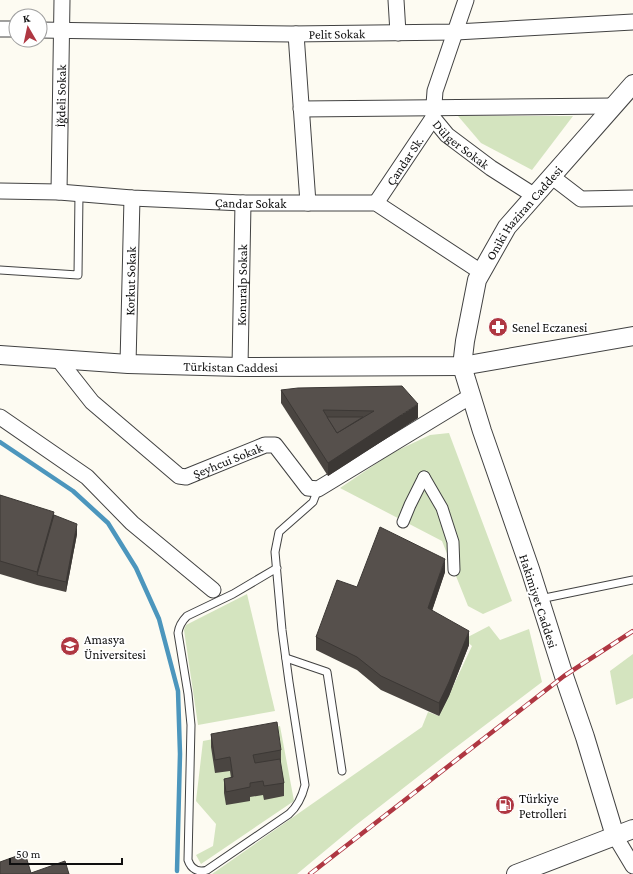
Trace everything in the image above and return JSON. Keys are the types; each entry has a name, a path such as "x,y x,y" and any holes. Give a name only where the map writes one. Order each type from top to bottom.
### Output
{"street":[{"name":"İğdeli Sokak","path":"60,192 62,0"},
{"path":"396,0 398,33"},
{"name":"Dülger Sokak","path":"466,0 435,91 434,113 447,134 491,168 535,196"},
{"name":"Pelit Sokak","path":"48,30 296,34 398,33 456,32 633,22"},
{"path":"296,34 308,203"},
{"name":"Oniki Haziran Caddesi","path":"462,366 465,341 477,280 507,227 633,84"},
{"path":"302,109 434,113 613,106"},
{"name":"Çandar Sk.","path":"376,203 434,113"},
{"path":"551,176 581,198 633,198"},
{"name":"Çandar Sokak","path":"0,191 60,192 132,198 243,203 376,203"},
{"name":"Korkut Sokak","path":"128,364 132,198"},
{"name":"Konuralp Sokak","path":"240,368 243,203"},
{"path":"376,203 481,272"},
{"name":"Türkistan Caddesi","path":"0,355 128,364 240,368 462,366 633,336"},
{"name":"Şeyhcui Sokak","path":"58,359 92,402 179,476 186,477 265,445 275,445 308,488 318,489"},
{"name":"Hakimiyet Caddesi","path":"462,366 482,431 585,736 615,836"},
{"path":"318,489 471,396"},
{"path":"0,418 87,477 132,523 213,590"},
{"path":"403,522 424,477 442,508 447,522 453,542 454,570"},
{"path":"516,874 633,829"},
{"path":"615,836 633,866"}],"lane":[{"path":"0,270 78,275 79,194"},
{"path":"277,568 233,594 187,616 178,628 188,694 190,725 188,860 189,864 194,869 203,871 207,870 289,814 301,800 305,785 286,658 277,568 275,552 279,532 313,502 318,489"},
{"path":"539,599 633,580"},
{"path":"286,658 327,672 342,771"}],"green space":[{"path":"458,116 573,116 532,170 481,143"},
{"path":"449,433 512,601 483,614 468,606 442,541 340,488 392,453 430,435"},
{"path":"247,594 275,711 198,725 184,630 186,625"},
{"path":"489,626 500,640 529,629 542,682 356,825 297,874 212,874 422,727 428,712 439,716 472,646 464,639"},
{"path":"633,654 633,698 616,705 610,671"},
{"path":"280,726 294,801 201,864 196,855 213,846 216,824 196,801 203,741"}],"building":[{"path":"402,386 418,404 328,463 281,390 298,388","holes":["323,410 374,411 337,433"]},
{"path":"327,417 363,417 337,433"},
{"path":"0,495 54,512 37,572 0,561"},
{"path":"54,515 77,524 66,582 37,575"},
{"path":"380,527 445,559 428,608 469,631 439,703 381,676 357,657 316,637 337,580 357,587"},
{"path":"277,722 281,750 253,755 255,763 280,759 284,783 264,786 263,781 250,783 250,787 226,792 224,779 233,777 230,757 215,760 211,734"},
{"path":"25,853 31,873 65,861 69,874 0,874 0,862"}],"waterway":[{"path":"0,442 73,491 108,523 136,568 159,619 178,691 180,754 177,871"}],"railway":[{"path":"310,874 564,676 633,631"}],"place":[{"name":"Senel Eczanesi","path":"498,327"},
{"name":"Amasya Üniversitesi","path":"70,646"},
{"name":"Türkiye Petrolleri","path":"505,805"}]}
